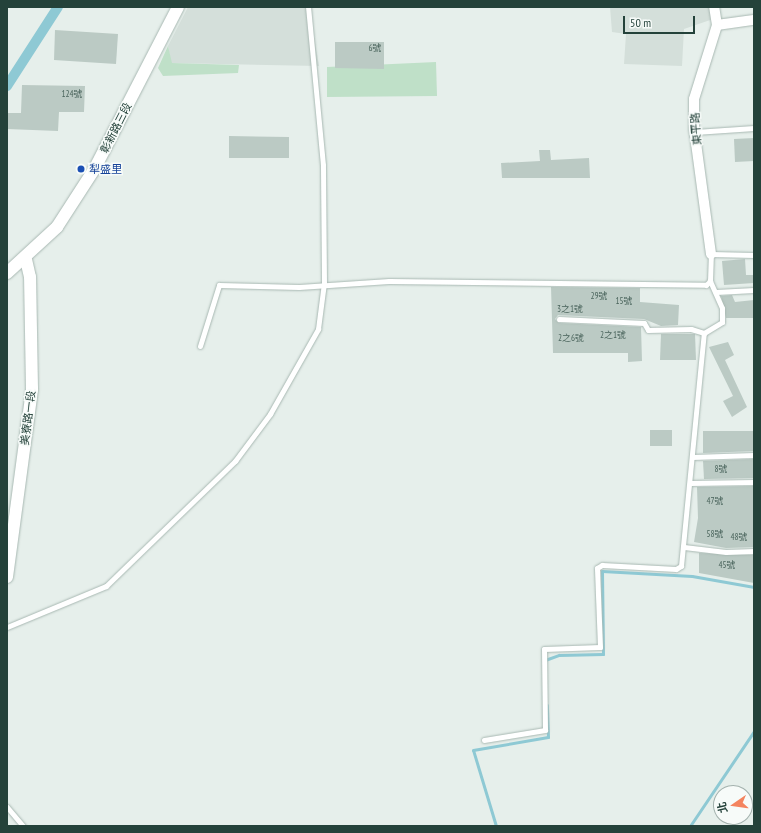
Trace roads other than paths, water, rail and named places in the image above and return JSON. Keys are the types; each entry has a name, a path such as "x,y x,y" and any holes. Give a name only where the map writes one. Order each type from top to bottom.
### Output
{"street":[{"name":"彰新路三段","path":"7,273 26,259 57,228 95,168 178,7"},
{"name":"東平路","path":"711,254 695,132 694,99 716,25 714,7"},
{"path":"716,25 754,20"},
{"name":"美寮路一段","path":"7,577 32,389 30,277 26,259"}],"lane":[{"path":"7,627 106,586 235,461 270,414 318,329 324,283 323,164 308,7"},
{"path":"695,132 754,128"},
{"path":"559,319 644,324 648,330 691,329 704,333 722,322 716,292 710,281 711,254 754,255"},
{"path":"200,346 218,285 299,287 324,283 706,285 710,281"},
{"path":"716,292 754,290"},
{"path":"484,740 544,730 544,648 600,647 597,568 602,565 676,569 681,566 704,333"},
{"path":"692,456 754,455"},
{"path":"690,483 754,482"},
{"path":"684,547 726,552 754,551"},
{"path":"7,807 23,826"}],"waterway":[{"path":"7,86 58,7"},
{"path":"545,660 559,655 603,654 602,571 692,576 754,587"},
{"path":"496,826 473,750 548,737 547,705"},
{"path":"690,826 754,731"}],"place":[{"name":"犁盛里","path":"81,169"}]}
